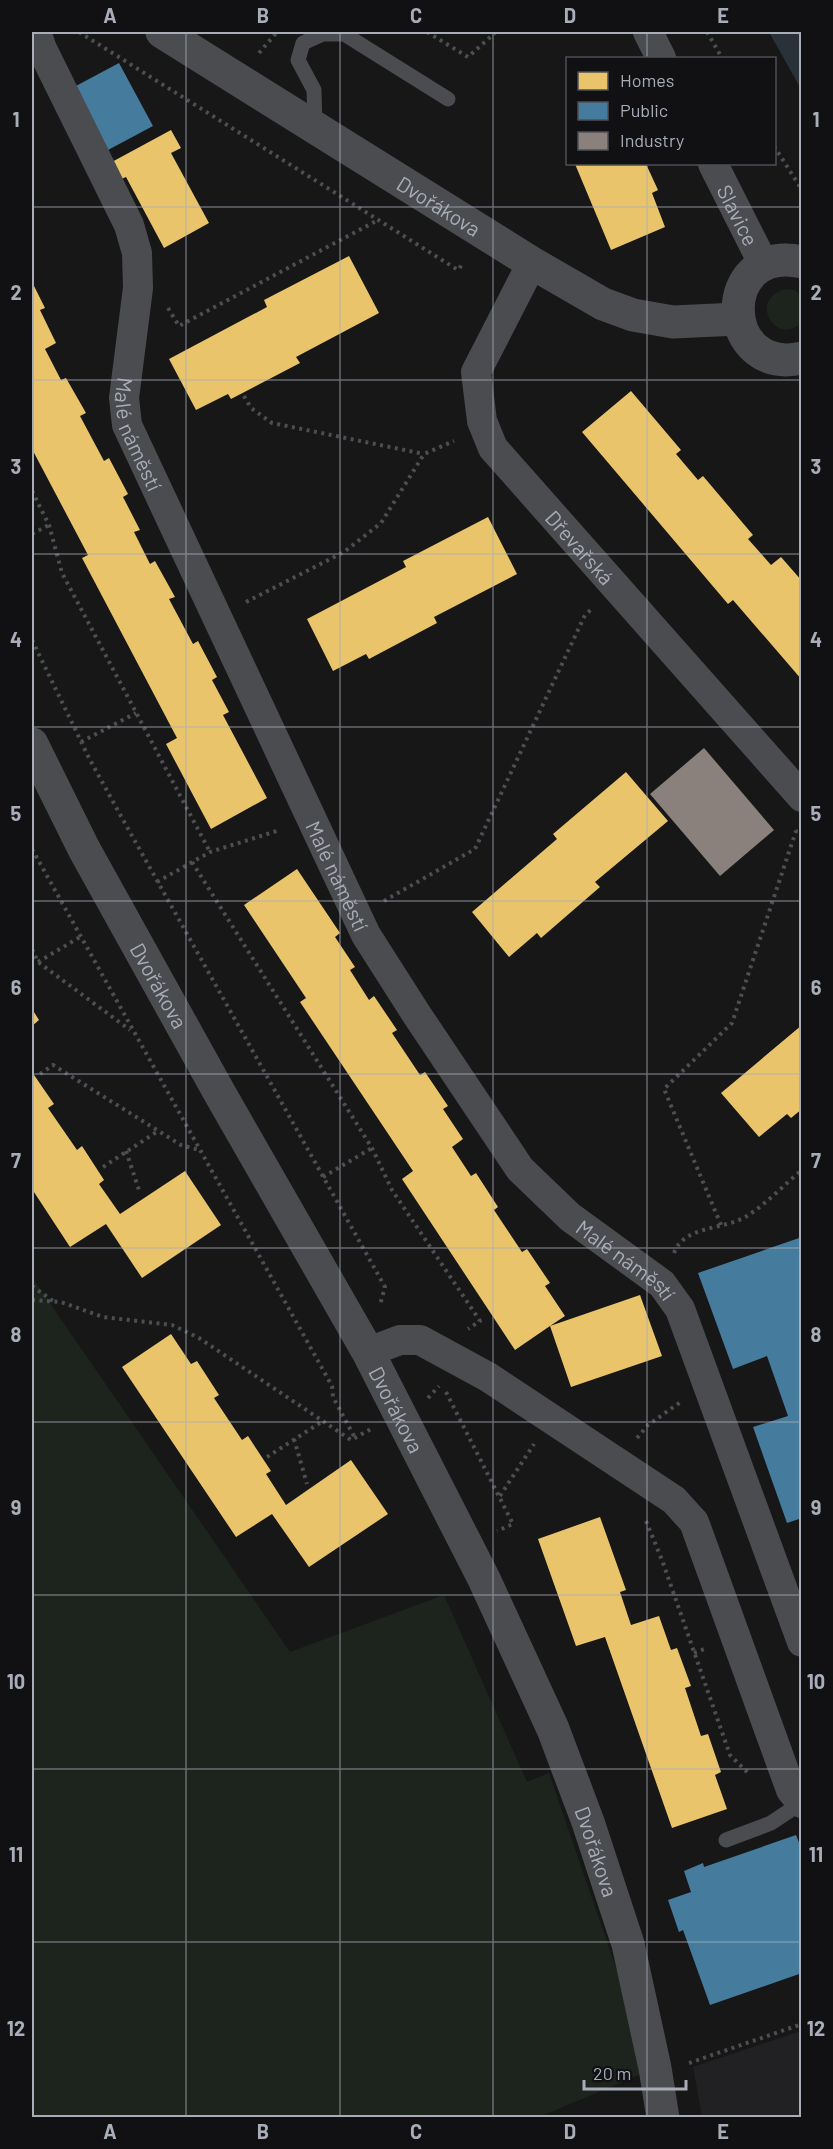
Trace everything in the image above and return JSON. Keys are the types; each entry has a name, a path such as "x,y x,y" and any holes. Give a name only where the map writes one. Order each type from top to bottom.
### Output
{"street":[{"name":"Malé náměstí","path":"36,32 129,225 137,253 138,277 124,398 127,425 366,935 520,1169 570,1217 662,1284 680,1309 801,1642"},
{"name":"Dvořákova","path":"162,32 532,263 603,304 633,315 673,322 738,319"},
{"path":"648,32 661,57"},
{"name":"Slavice","path":"714,165 764,265"},
{"path":"801,262 783,260 764,265 748,278 738,298 738,319 746,338 760,352 780,359 801,358"},
{"name":"Dřevařská","path":"532,263 476,372 482,421 493,448 797,792"},
{"name":"Dvořákova","path":"32,744 84,849 219,1092 368,1352 494,1600 553,1729 588,1822 628,1944 655,2068 663,2118"},
{"path":"368,1352 400,1340 420,1340 488,1377 675,1500 694,1522 798,1799"}],"lane":[{"path":"315,127 315,90 298,60 303,43 323,34 344,34 448,99"},
{"path":"726,1840 771,1823 798,1799"}],"path":[{"path":"80,32 458,270 470,254"},
{"path":"427,32 468,57 496,32"},
{"path":"707,32 721,57"},
{"path":"776,149 801,190"},
{"path":"138,277 155,285 178,326 379,220"},
{"path":"244,396 251,408 272,423 424,454"},
{"path":"216,618 344,552 381,523 424,454 485,427"},
{"path":"32,491 50,525 62,573 210,852"},
{"path":"32,534 50,525"},
{"path":"358,916 475,849 585,615 617,588"},
{"path":"32,640 81,742 157,882 385,1287 380,1306 400,1340"},
{"path":"81,742 136,713"},
{"path":"721,1225 664,1089 732,1023 796,831 776,805 797,792"},
{"path":"157,882 210,852 312,820"},
{"path":"32,849 332,1386 333,1397 355,1438"},
{"path":"192,862 372,1148 392,1190 480,1322 456,1337 448,1354"},
{"path":"38,962 80,937"},
{"path":"32,949 38,962 130,1030"},
{"path":"40,1074 53,1065 181,1146 200,1150"},
{"path":"103,1167 158,1131"},
{"path":"323,1177 372,1148"},
{"path":"126,1151 139,1190"},
{"path":"662,1284 678,1243 691,1235 747,1217 801,1170"},
{"path":"32,1286 54,1302"},
{"path":"32,1300 61,1302 103,1317 172,1325 199,1338 351,1440 429,1398 424,1388"},
{"path":"623,1467 625,1452 648,1425 706,1383"},
{"path":"500,1496 550,1419"},
{"path":"267,1457 323,1421"},
{"path":"294,1440 307,1484"},
{"path":"644,1517 662,1560 730,1755 770,1793 798,1799"},
{"path":"682,2065 801,2024"}],"shaded area":[{"path":"769,32 801,32 801,89"},
{"path":"786,289 794,290 801,295 801,323 791,329 782,329 774,325 767,310 769,301 775,294"},
{"path":"32,1277 290,1652 444,1595 527,1782 549,1773 651,2070 539,2117 32,2117"},
{"path":"801,2031 801,2117 702,2117 693,2067"}],"building: Homes":[{"path":"171,130 181,148 171,153 209,223 164,248 126,177 119,180 110,163"},
{"path":"575,165 646,165 658,190 652,193 665,227 611,250"},
{"path":"349,256 379,313 296,357 300,363 231,399 228,394 196,410 169,359 267,307 264,300"},
{"path":"32,282 45,308 40,310 56,343 45,349 61,380 66,378 86,413 80,416 104,461 109,458 128,494 123,497 140,530 134,532 150,564 155,561 175,597 169,599 193,644 198,641 217,677 212,680 229,712 223,715 267,798 211,829 166,744 177,738 82,558 88,555 32,449"},
{"path":"631,391 681,450 676,454 698,480 703,476 753,535 748,539 771,565 781,557 802,581 802,680 733,600 728,604 582,432"},
{"path":"488,517 517,574 434,617 437,623 369,659 366,654 333,671 307,619 406,567 403,561"},
{"path":"626,772 668,821 595,882 600,887 541,938 537,933 509,957 472,912 557,839 553,834"},
{"path":"297,869 340,933 335,937 355,967 350,970 369,1000 374,996 397,1030 392,1033 420,1075 425,1072 448,1106 443,1109 463,1139 452,1147 471,1176 476,1173 498,1207 494,1210 522,1252 527,1249 550,1283 545,1286 565,1316 515,1350 402,1179 413,1171 300,1002 306,998 244,905"},
{"path":"32,1009 39,1020 32,1026"},
{"path":"802,1025 802,1109 791,1118 787,1114 759,1137 721,1093"},
{"path":"32,1072 54,1104 48,1108 77,1150 82,1146 104,1180 99,1184 120,1214 185,1171 221,1225 142,1278 106,1224 70,1247 32,1189"},
{"path":"640,1295 662,1356 571,1387 550,1326"},
{"path":"171,1334 191,1364 197,1361 219,1395 214,1398 242,1440 248,1436 271,1471 266,1474 286,1505 351,1460 388,1514 309,1567 272,1514 236,1537 122,1367"},
{"path":"600,1517 626,1590 620,1592 631,1625 659,1616 671,1650 677,1648 691,1686 685,1688 701,1736 708,1734 721,1772 715,1775 727,1809 672,1828 605,1637 576,1646 538,1539"}],"building: Public":[{"path":"119,63 153,126 108,150 74,87"},
{"path":"802,1237 802,1518 787,1523 753,1427 788,1416 767,1356 733,1369 698,1273"},
{"path":"796,1835 802,1850 802,1973 710,2005 683,1930 679,1932 668,1900 691,1892 684,1871 703,1863 704,1867"}],"building: Industry":[{"path":"704,748 774,830 720,876 650,794"}]}
